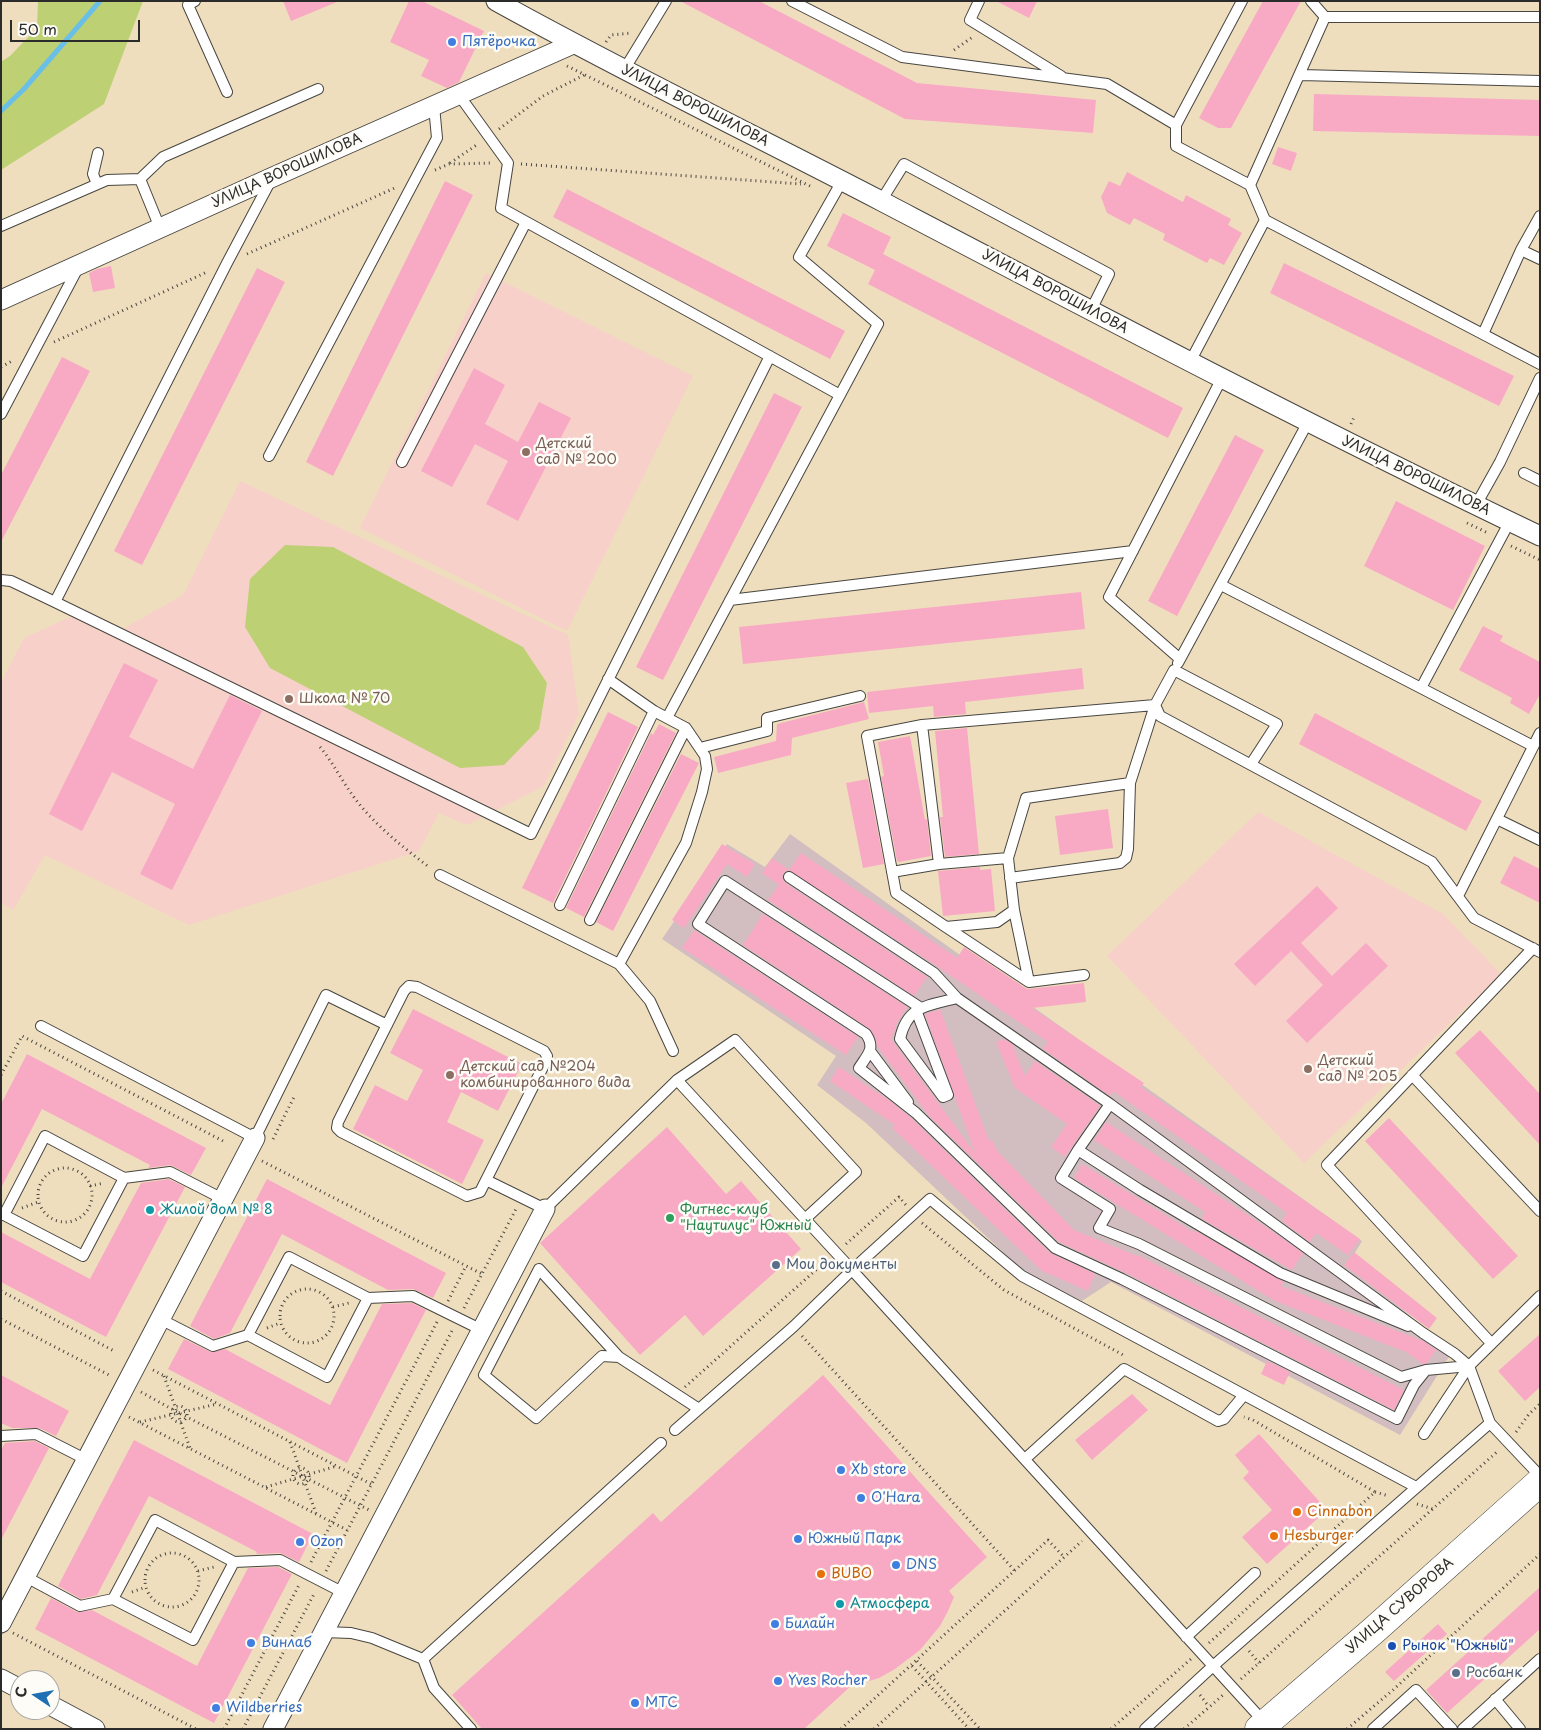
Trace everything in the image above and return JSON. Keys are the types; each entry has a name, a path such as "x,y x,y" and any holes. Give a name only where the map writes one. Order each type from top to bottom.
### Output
{"main road":[{"name":"УЛИЦА СУВОРОВА","path":"1264,1727 1540,1482"}],"street":[{"name":"УЛИЦА ВОРОШИЛОВА","path":"496,1 573,44 881,201 1190,362 1540,536"},
{"name":"УЛИЦА ВОРОШИЛОВА","path":"1,300 573,44"},
{"path":"5,1627 26,1577 255,1138"},
{"path":"273,1729 545,1209"},
{"path":"60,1710 95,1729"}],"lane":[{"path":"195,1 188,5 227,92"},
{"path":"624,70 666,1"},
{"path":"792,1 902,57 1107,84 1176,125"},
{"path":"979,1 970,20 1064,78"},
{"path":"1242,1 1176,125 1176,146 1250,185 1265,220 1540,364"},
{"path":"1311,1 1326,17 1540,17"},
{"path":"1250,185 1326,17"},
{"path":"1300,75 1540,81"},
{"path":"1,226 107,180 140,179 163,158 318,89"},
{"path":"459,95 508,163 501,208 840,394"},
{"path":"269,456 438,138 434,106"},
{"path":"97,184 94,174 98,153"},
{"path":"881,201 904,164 1109,274 1091,310"},
{"path":"55,602 227,263 273,177"},
{"path":"140,179 160,228"},
{"path":"667,718 878,324 799,257 842,181"},
{"path":"1483,334 1540,216"},
{"path":"1190,362 1265,220"},
{"path":"402,462 526,222"},
{"path":"1522,250 1540,259"},
{"path":"1,414 79,265"},
{"path":"1,580 11,581 55,602 531,834 770,356"},
{"path":"1180,659 1109,597 1222,378"},
{"path":"1476,505 1500,462 1540,378"},
{"path":"1010,878 1120,863 1126,858 1128,849 1130,783 1155,705 1308,422"},
{"path":"1524,473 1540,481"},
{"path":"1421,688 1510,521"},
{"path":"730,600 1133,551"},
{"path":"1221,585 1534,746"},
{"path":"1174,670 1277,724 1250,764"},
{"path":"608,679 654,711 686,728 705,756 707,770 686,843 620,964"},
{"path":"700,748 767,731 768,718 860,696"},
{"path":"1084,975 1030,982 896,893 867,736 922,725 1155,705"},
{"path":"1155,705 1160,716 1432,862 1474,918 1536,950 1412,1075 1327,1165 1491,1344"},
{"path":"560,904 654,711"},
{"path":"922,725 939,864"},
{"path":"590,920 686,728"},
{"path":"1458,896 1540,733"},
{"path":"1030,982 1014,910 1008,858 1026,798 1130,783"},
{"path":"1497,819 1540,840"},
{"path":"892,872 939,864 1008,858"},
{"path":"440,875 620,964 650,1002 674,1051"},
{"path":"790,877 934,973 957,998 1110,1104 1423,1333 1455,1354 1469,1366 1490,1423 1540,1476"},
{"path":"957,998 918,1009 903,1027 900,1039 943,1097 948,1095 918,1009 725,881 698,924 866,1034 871,1042 870,1051 859,1068 916,1113 1055,1248 1122,1279 1397,1419 1414,1385 1426,1370"},
{"path":"946,927 997,922 1014,910"},
{"path":"409,986 417,987 544,1051 547,1056 486,1180 480,1192 467,1196 341,1132 337,1128 338,1122 404,991 409,986"},
{"path":"41,1026 255,1138 326,995 387,1025"},
{"path":"486,1180 545,1209 677,1080 736,1040 856,1172 804,1219"},
{"path":"870,1051 916,1113"},
{"path":"1412,1075 1540,1211"},
{"path":"677,1080 1213,1666 1264,1727"},
{"path":"1110,1104 1061,1178 1110,1209 1099,1228 1139,1244 1401,1377 1426,1370 1469,1366"},
{"path":"124,1178 83,1256 3,1215 45,1136 124,1178 170,1172 223,1199"},
{"path":"1078,1150 1140,1190 1280,1273 1423,1333"},
{"path":"676,1430 793,1327 930,1199 1022,1276 1416,1487"},
{"path":"248,1335 289,1257 368,1298 413,1296 482,1330"},
{"path":"619,1357 602,1356 536,1418 484,1374 539,1269 619,1357 699,1409"},
{"path":"1424,1434 1469,1366 1540,1296"},
{"path":"160,1319 212,1346 248,1335 327,1377 368,1298"},
{"path":"1025,1459 1124,1370 1215,1420 1224,1419 1244,1396"},
{"path":"1144,1729 1490,1423"},
{"path":"1,1436 36,1434 86,1460"},
{"path":"423,1659 661,1443"},
{"path":"113,1598 155,1520 234,1562 280,1560 344,1593"},
{"path":"26,1577 80,1606 113,1598 193,1640 234,1562"},
{"path":"1186,1637 1255,1573"},
{"path":"324,1632 351,1633 372,1638 423,1659 434,1688 471,1729"},
{"path":"1463,1729 1540,1659"},
{"path":"1372,1729 1416,1690 1452,1729"},
{"path":"1495,1699 1520,1729"}],"path":[{"path":"939,62 984,29"},
{"path":"601,48 611,35 647,32"},
{"path":"449,164 542,96 585,75"},
{"path":"1,367 227,263"},
{"path":"1349,428 1355,416"},
{"path":"319,746 330,759 359,804 399,844 440,875"},
{"path":"1,1075 22,1036 225,1142"},
{"path":"261,1161 482,1274"},
{"path":"71,1168 80,1172 90,1186 92,1195 86,1211 72,1221 55,1220 42,1210 38,1202 40,1183 53,1170 71,1168"},
{"path":"676,1395 899,1197 922,1222 1004,1290 1127,1358"},
{"path":"243,1729 522,1198"},
{"path":"915,1228 922,1222"},
{"path":"224,1729 466,1266"},
{"path":"304,1288 314,1289 322,1293 329,1300 334,1316 328,1332 315,1342 298,1342 284,1331 280,1323 282,1304 295,1291 304,1288"},
{"path":"1,1291 114,1351"},
{"path":"1,1318 187,1418 384,1518"},
{"path":"793,1327 1015,1571"},
{"path":"801,1336 808,1329"},
{"path":"153,1370 371,1484"},
{"path":"164,1375 174,1421 181,1422 187,1418"},
{"path":"177,1412 217,1404"},
{"path":"1184,1729 1508,1442 1529,1414 1540,1404"},
{"path":"140,1422 183,1406 187,1410 187,1418"},
{"path":"177,1412 190,1449"},
{"path":"1111,1729 1375,1492 1253,1420 1230,1412"},
{"path":"129,1417 347,1530"},
{"path":"290,1442 316,1514"},
{"path":"266,1488 337,1466"},
{"path":"293,1479 294,1472 304,1468 309,1474 309,1479 305,1484"},
{"path":"293,1479 298,1484 305,1484"},
{"path":"874,1729 1091,1532"},
{"path":"841,1729 1048,1540 1064,1557"},
{"path":"169,1553 179,1554 194,1564 198,1572 198,1588 194,1596 180,1606 163,1606 156,1602 146,1587 145,1577 148,1568 160,1555 169,1553"},
{"path":"1347,1729 1393,1690 1540,1554"},
{"path":"5,1627 196,1729"},
{"path":"917,1660 980,1729"},
{"path":"912,1666 969,1729"}],"shaded area":[{"name":"Детский сад № 200","path":"486,273 693,376 567,631 360,528"},
{"name":"Школа № 70","path":"240,481 568,635 579,714 544,786 467,825 439,813 419,851 189,925 45,855 13,910 1,903 1,683 24,638 79,613 121,630 183,595"},
{"name":"Детский сад № 205","path":"1258,812 1443,914 1501,974 1304,1163 1107,956"},
{"path":"790,834 1362,1241 1349,1263 1452,1352 1400,1435 1111,1282 1082,1301 1025,1273 866,1123 817,1085 836,1056 662,939 727,844 765,867"}],"green space":[{"path":"38,1 143,1 104,104 1,170 1,62 10,56 37,28"},
{"path":"285,545 333,547 523,647 547,683 539,729 504,765 460,768 270,668 245,627 250,579"}],"building":[{"path":"283,1 337,1 337,2 291,21"},
{"path":"409,1 422,1 484,31 459,82 447,88 421,76 429,60 390,42"},
{"path":"680,1 759,1 917,83 1096,100 1093,133 905,119"},
{"path":"996,1 1037,1 1029,18"},
{"path":"1263,1 1301,1 1231,128 1218,128 1199,118"},
{"path":"1314,94 1540,100 1540,136 1313,131"},
{"path":"1278,147 1297,153 1291,171 1272,164"},
{"path":"1127,172 1183,202 1186,195 1231,219 1228,225 1242,233 1224,265 1210,258 1207,263 1163,240 1165,234 1134,218 1130,225 1107,213 1101,197 1109,181 1120,186"},
{"path":"445,181 473,195 333,476 306,462"},
{"path":"567,189 845,331 830,359 553,217"},
{"path":"843,213 891,237 883,254 1183,408 1168,438 868,284 875,270 827,246"},
{"path":"1284,263 1514,376 1499,406 1270,293"},
{"path":"111,266 115,288 93,292 89,273"},
{"path":"257,268 285,282 142,565 114,551"},
{"path":"62,357 90,371 1,542 1,475"},
{"path":"474,368 505,385 485,424 518,442 539,402 571,418 518,521 486,504 508,461 475,444 452,487 421,471"},
{"path":"774,393 802,407 663,680 636,667"},
{"path":"1235,435 1264,450 1177,616 1148,601"},
{"path":"1396,501 1485,546 1453,610 1364,566"},
{"path":"1081,592 1085,629 743,664 739,627"},
{"path":"1483,626 1503,636 1500,641 1540,662 1540,694 1529,714 1510,703 1512,698 1459,670"},
{"path":"124,663 158,680 129,737 193,769 230,695 262,711 172,890 140,874 175,804 112,772 82,831 49,814"},
{"path":"1082,668 1084,689 965,702 966,714 934,717 933,706 869,713 867,692"},
{"path":"864,702 869,719 792,738 791,755 718,773 714,757 776,741 777,724"},
{"path":"608,712 638,727 553,903 522,888"},
{"path":"1315,713 1482,801 1466,831 1299,744"},
{"path":"659,724 676,733 584,917 566,908 651,733 653,735"},
{"path":"967,728 979,854 945,857 940,817 943,817 935,731"},
{"path":"910,736 925,820 927,819 931,856 899,862 897,861 881,777 884,776 878,742"},
{"path":"681,754 699,763 613,931 596,922"},
{"path":"868,779 884,864 863,868 846,783"},
{"path":"1108,809 1113,848 1060,855 1055,816"},
{"path":"722,844 755,864 747,877 727,864 684,928 672,920"},
{"path":"801,853 957,958 964,947 1027,989 1084,983 1086,1002 1032,1008 1144,1083 1141,1087 1360,1239 1348,1255 1316,1233 1310,1242 1282,1221 1287,1213 1113,1091 1110,1096 1043,1049 1048,1042 938,967 789,870"},
{"path":"1514,856 1540,869 1540,903 1500,883"},
{"path":"772,858 789,870 782,876 785,883 927,977 914,996 768,900 779,885 762,873"},
{"path":"980,867 980,870 991,869 995,911 943,916 938,871"},
{"name":"Детский сад № 205","path":"1317,886 1338,908 1301,943 1332,976 1366,943 1388,966 1307,1043 1286,1021 1323,985 1291,951 1255,986 1234,964"},
{"path":"763,914 907,1007 895,1026 897,1025 891,1039 975,1153 925,1014 940,1009 989,1141 992,1140 998,1152 1074,1230 1138,1255 1404,1390 1394,1410 1128,1274 1059,1242 930,1117 877,1046 875,1037 870,1029 743,945"},
{"path":"694,930 858,1037 846,1055 682,948"},
{"path":"413,1009 522,1064 498,1111 461,1092 447,1122 484,1140 462,1184 353,1129 375,1085 407,1101 423,1070 390,1053"},
{"path":"1480,1030 1540,1094 1540,1145 1455,1053"},
{"path":"1004,1039 1012,1044 1025,1076 1035,1061 1100,1106 1065,1157 1051,1147 1067,1124 1015,1088 996,1042"},
{"path":"27,1054 206,1148 191,1175 170,1165 148,1168 150,1165 42,1109 1,1188 1,1104"},
{"path":"839,1067 890,1101 911,1118 1050,1253 1095,1274 1088,1291 1042,1271 892,1128 895,1125 830,1081"},
{"path":"1389,1118 1518,1256 1493,1279 1365,1141"},
{"path":"1106,1122 1303,1253 1292,1270 1202,1219 1205,1212 1094,1140"},
{"name":"Фитнес-клуб \"Наутилус\" Южный","path":"667,1127 726,1194 741,1181 801,1249 703,1336 685,1315 640,1355 540,1243"},
{"path":"1082,1164 1193,1232 1194,1230 1284,1282 1281,1286 1423,1341 1436,1350 1427,1363 1423,1364 1406,1352 1275,1301 1074,1178"},
{"path":"169,1179 185,1187 106,1337 1,1282 1,1232 90,1279 141,1183"},
{"path":"267,1179 446,1273 433,1298 413,1289 388,1290 282,1234 230,1333 214,1339 190,1326"},
{"path":"1354,1252 1437,1318 1429,1329 1344,1265"},
{"path":"412,1303 426,1310 347,1463 168,1369 184,1339 211,1352 225,1349 330,1405 382,1304"},
{"path":"1540,1334 1540,1387 1525,1401 1498,1371"},
{"path":"1267,1361 1290,1372 1284,1385 1261,1374"},
{"path":"1,1375 69,1411 56,1436 39,1428 12,1428 1,1423"},
{"name":"Южный Парк","path":"823,1375 987,1557 949,1591 954,1597 948,1611 940,1626 920,1650 895,1669 879,1678 869,1681 864,1674 804,1729 482,1729 452,1695 653,1513 661,1522"},
{"path":"1132,1394 1148,1410 1092,1460 1075,1440"},
{"path":"1259,1434 1327,1510 1267,1564 1242,1537 1272,1510 1243,1478 1249,1472 1235,1455"},
{"path":"134,1440 313,1534 299,1562 280,1553 256,1554 257,1552 149,1496 97,1595 81,1599 58,1586"},
{"path":"35,1441 49,1448 1,1540 1,1450 5,1443"},
{"path":"278,1567 292,1574 214,1723 35,1629 51,1598 77,1612 92,1610 197,1666 248,1568"},
{"path":"1540,1587 1540,1629 1447,1713 1426,1690"},
{"path":"1438,1624 1447,1634 1394,1681 1385,1672"}],"waterway":[{"path":"1,111 24,89 100,1"}],"place":[{"name":"Пятёрочка","path":"452,42"},
{"name":"Детский сад № 200","path":"526,452"},
{"name":"Школа № 70","path":"289,699"},
{"name":"Детский сад № 205","path":"1308,1069"},
{"name":"Детский сад №204 комбинированного вида","path":"450,1075"},
{"name":"Жилой дом № 8","path":"150,1210"},
{"name":"Фитнес-клуб \"Наутилус\" Южный","path":"670,1218"},
{"name":"Мои документы","path":"776,1265"},
{"name":"Xb store","path":"841,1470"},
{"name":"O'Hara","path":"861,1498"},
{"name":"Cinnabon","path":"1297,1512"},
{"name":"Hesburger","path":"1274,1536"},
{"name":"Южный Парк","path":"798,1539"},
{"name":"Ozon","path":"300,1542"},
{"name":"DNS","path":"896,1565"},
{"name":"BUBO","path":"821,1574"},
{"name":"Атмосфера","path":"840,1604"},
{"name":"Билайн","path":"775,1624"},
{"name":"Винлаб","path":"251,1643"},
{"name":"Рынок \"Южный\"","path":"1392,1646"},
{"name":"Росбанк","path":"1456,1673"},
{"name":"Yves Rocher","path":"778,1681"},
{"name":"МТС","path":"635,1703"},
{"name":"Wildberries","path":"216,1708"}]}
